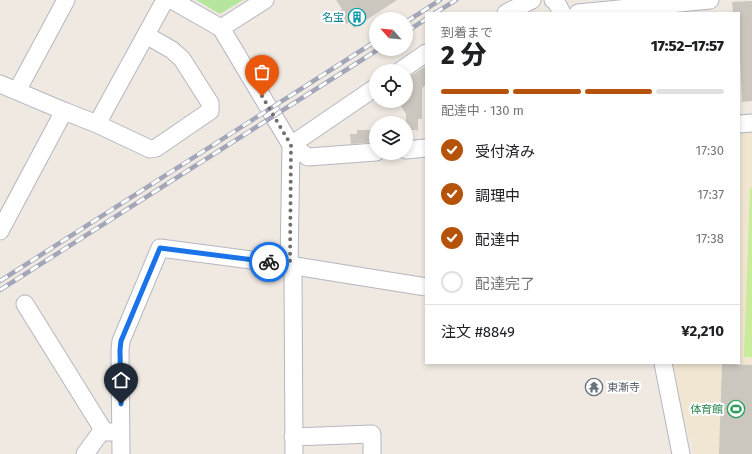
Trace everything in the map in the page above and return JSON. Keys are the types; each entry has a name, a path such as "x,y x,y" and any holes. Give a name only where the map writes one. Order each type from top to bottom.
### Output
{"street":[{"path":"17,91 66,0"},
{"path":"97,124 165,0"},
{"path":"172,0 221,28 291,145 308,157 369,153"},
{"path":"221,28 265,0"},
{"path":"508,12 532,0"},
{"path":"553,0 555,0 561,12"},
{"path":"598,12 639,10 710,0"},
{"path":"0,84 97,124 150,149 156,148 210,110 210,103 182,59 172,50 146,35"},
{"path":"410,64 425,54"},
{"path":"291,145 369,92"},
{"path":"0,231 64,111"},
{"path":"740,124 752,123"},
{"path":"291,145 290,265 293,272 294,454"},
{"path":"413,149 425,148"},
{"path":"121,454 121,341 160,248 290,265 425,287"},
{"path":"25,304 102,428 101,432 85,454"},
{"path":"662,364 681,454"},
{"path":"101,432 121,431"},
{"path":"293,437 372,434 372,454"}],"shaded area":[{"path":"752,130 752,454 695,454 666,364 740,364 740,131"}],"green space":[{"path":"196,0 243,0 220,14"},
{"path":"750,188 752,188 752,357 744,357"}],"building":[{"name":"名宝","path":"336,0 397,0 379,12 369,12 369,18 354,28 350,22 346,24 338,12 342,9"},
{"path":"752,1 752,101 742,102 740,12 733,12 732,2"},
{"path":"425,67 425,86 422,88 422,119 418,119 418,133 417,130 413,130 413,116 406,116 402,108 413,108 413,74"},
{"path":"357,130 369,130 369,143 351,144 350,134 357,134"},
{"name":"体育館","path":"722,364 752,365 752,454 719,454"}],"railway":[{"path":"413,17 440,0"},
{"path":"437,12 456,0"},
{"path":"413,27 425,20"},
{"path":"0,281 369,45"},
{"path":"0,290 369,55"}],"way so far":[{"path":"262,96 291,145 290,265 269,262"}],"place":[{"name":"名宝","path":"357,17"},
{"name":"東漸寺","path":"594,387"},
{"name":"体育館","path":"736,409"}],"route":[{"path":"121,404 121,341 160,248 269,262"}]}
